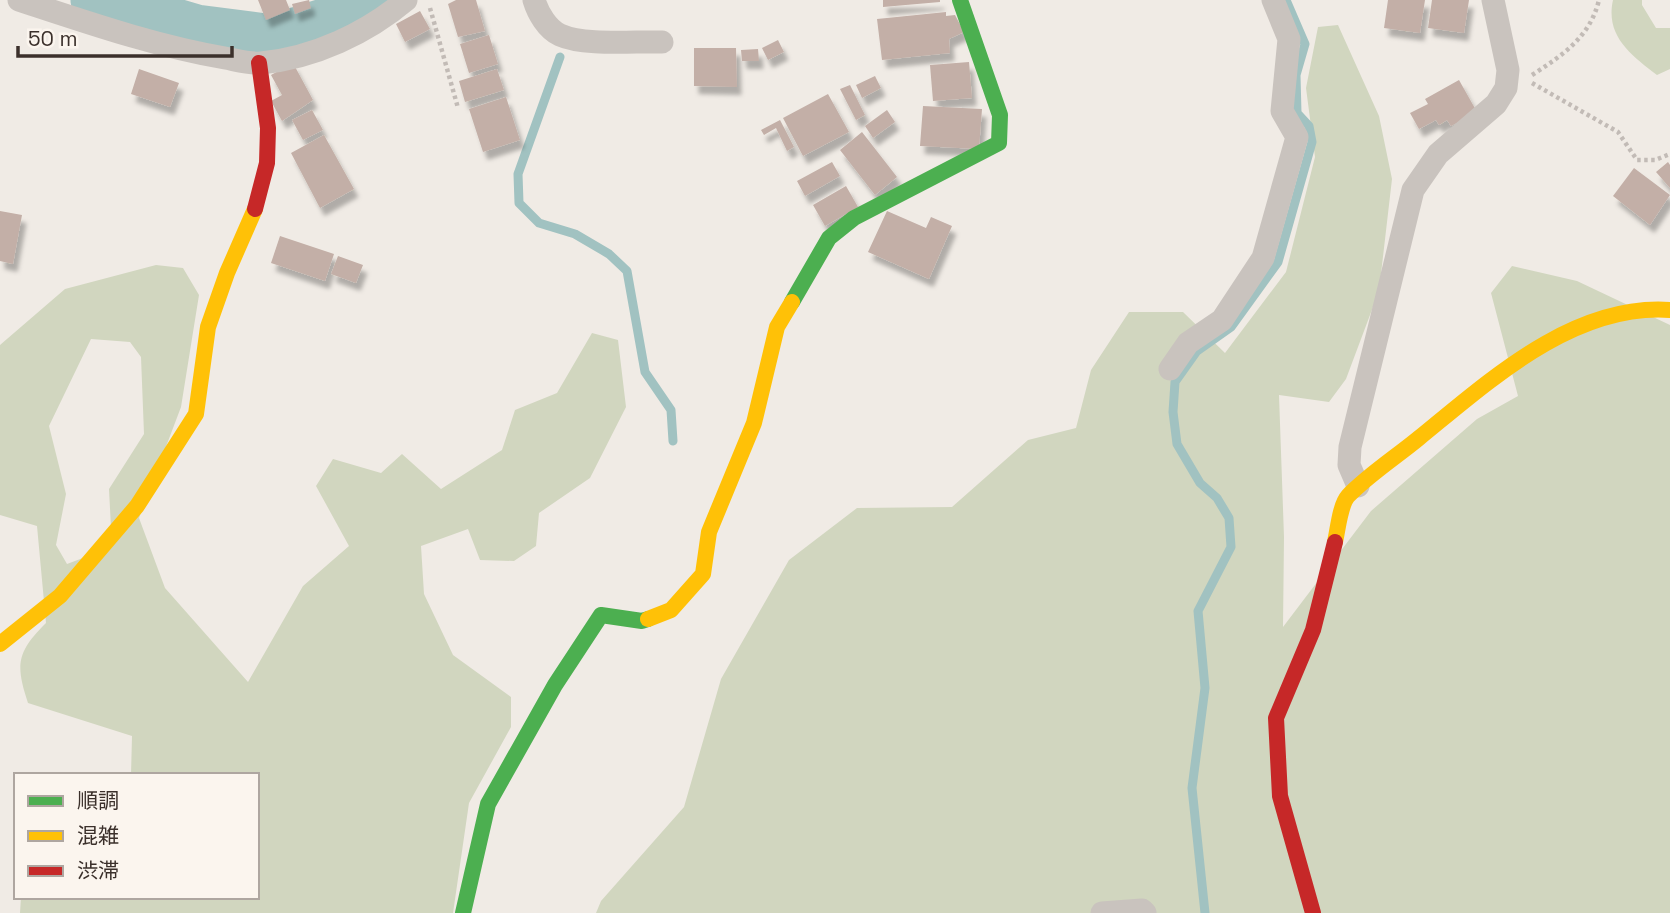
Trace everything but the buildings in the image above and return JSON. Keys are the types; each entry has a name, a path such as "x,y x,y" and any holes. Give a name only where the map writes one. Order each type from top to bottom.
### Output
{"street":[{"path":"19,0 74,6 199,53 259,63 300,56 339,42 385,18 406,0"},
{"path":"534,0 539,15 559,35 584,40 662,42"},
{"path":"463,913 488,804 555,685 601,615 642,621 671,610 703,574 709,532 754,423 777,327 829,238 854,218 999,143 1000,115 960,0"},
{"path":"1170,369 1188,343 1222,320 1263,258 1297,136 1282,111 1289,39 1273,0"},
{"path":"1358,486 1349,465 1350,447 1413,190 1438,154 1496,104 1506,88 1508,70 1493,0"},
{"path":"0,644 69,586 136,506 196,414 208,327 227,273 253,218 267,163 268,128 259,63"},
{"path":"1312,913 1280,796 1276,718 1313,630 1346,498 1510,364 1555,336 1613,317 1657,309 1670,310"},
{"path":"1102,913 1142,910 1145,913"}],"path":[{"path":"1599,0 1586,33 1562,56 1526,79 1618,132 1637,160 1656,160 1670,154"},
{"path":"428,1 458,108"}],"green space":[{"path":"1613,0 1642,0 1642,5 1656,28 1670,28 1670,69 1657,75 1622,44 1613,24"},
{"path":"1338,25 1379,116 1392,179 1379,291 1346,379 1329,402 1279,395 1284,537 1283,627 1371,511 1477,419 1518,396 1491,293 1512,266 1577,281 1670,325 1670,913 596,913 601,901 684,807 721,679 789,560 857,508 952,507 1028,440 1076,428 1091,370 1129,312 1183,312 1225,353 1286,272 1315,157 1306,88 1318,27"},
{"path":"156,265 183,268 199,295 181,407 139,518 165,588 248,682 303,586 349,546 316,486 333,459 381,473 402,454 441,489 502,450 515,410 557,393 592,333 618,340 626,407 590,478 539,513 536,546 514,561 480,560 468,529 421,546 424,594 453,655 511,697 511,727 469,803 453,913 20,913 21,899 259,899 259,773 131,773 132,736 28,703 21,678 21,659 29,642 46,623 37,526 0,515 0,345 65,289","holes":["91,339 130,342 141,357 144,434 109,489 112,547 67,564 56,545 66,494 49,426"]}],"waterway":[{"path":"96,0 196,30 265,39 292,34 346,17 373,0"},
{"path":"1205,913 1192,788 1205,688 1198,611 1231,547 1229,518 1217,498 1200,483 1177,444 1173,412 1175,382 1197,351 1231,327 1278,262 1312,142 1309,126 1297,113 1296,75 1305,44 1286,0"},
{"path":"560,57 518,174 519,203 539,223 575,234 609,254 627,271 645,372 671,410 673,441"}],"traffic: fast":[{"path":"792,302 829,238 854,218 999,143 1000,115 960,0"},
{"path":"463,913 488,804 555,685 601,615 642,621 648,619"}],"traffic: slow":[{"path":"0,644 60,596 137,506 196,414 208,327 227,273 255,209"},
{"path":"648,619 671,610 703,574 709,532 754,423 777,327 792,302"},
{"path":"1335,542 1341,511 1348,496 1373,473 1503,371 1534,350 1600,319 1634,311 1670,310"}],"traffic: jam":[{"path":"255,209 267,163 268,128 259,63"},
{"path":"1313,913 1280,796 1276,718 1313,630 1335,542"}]}
